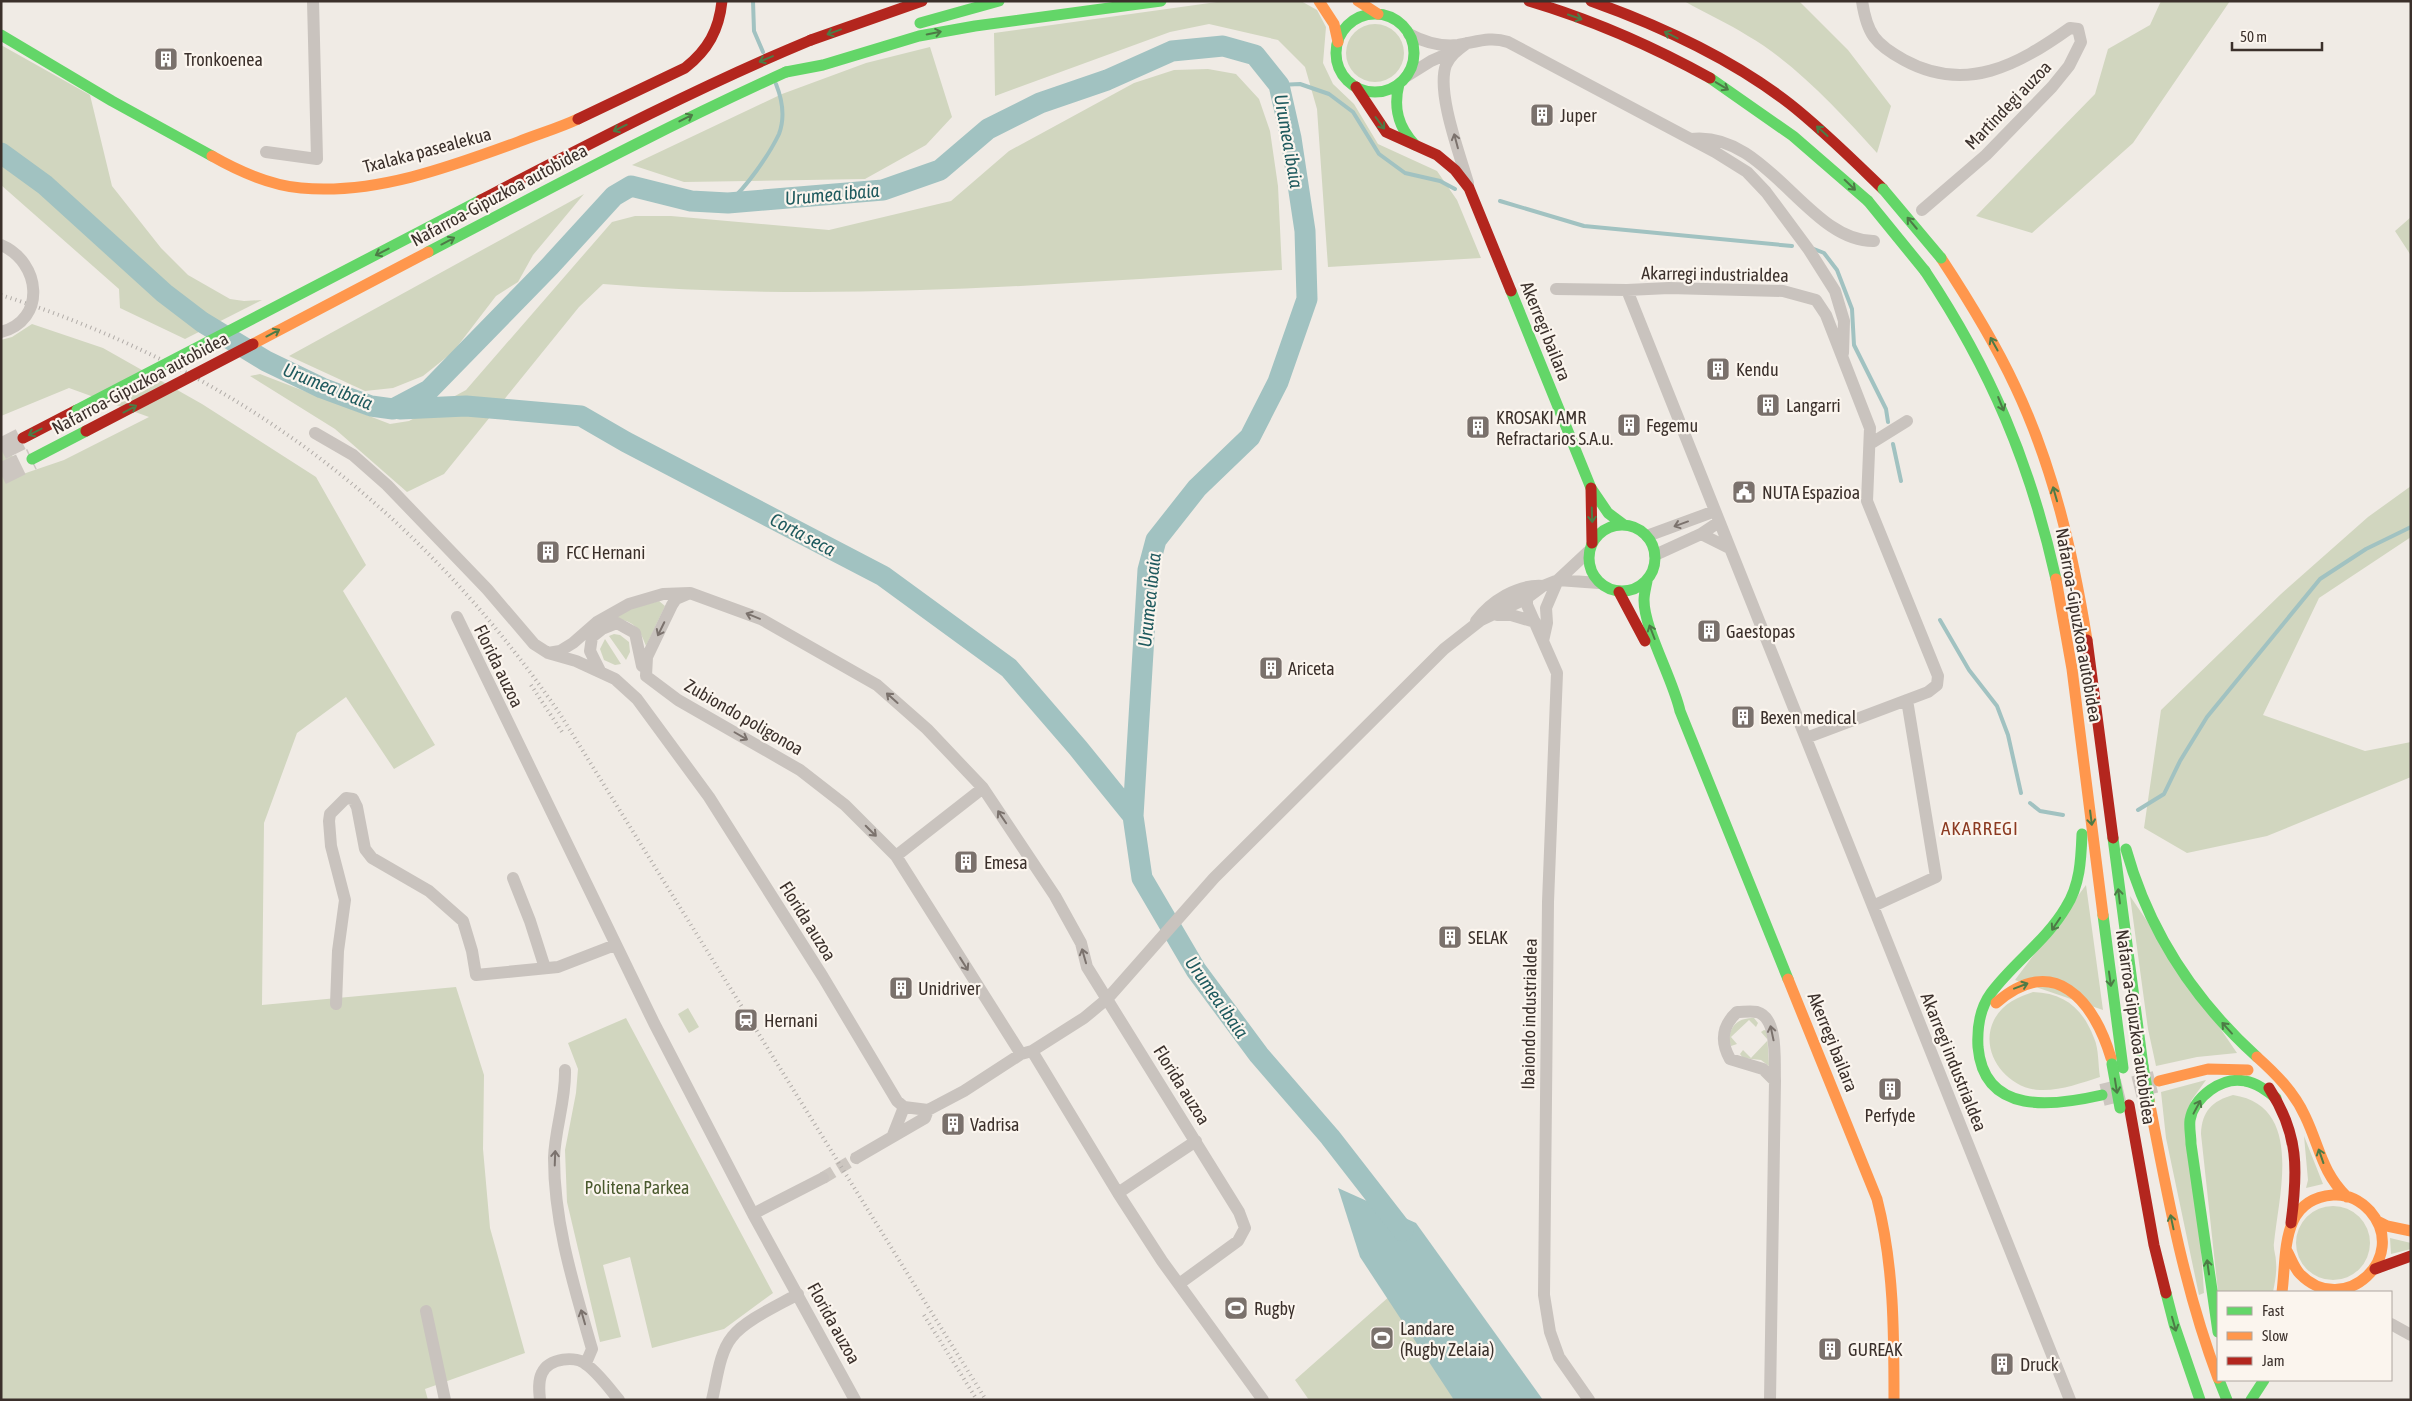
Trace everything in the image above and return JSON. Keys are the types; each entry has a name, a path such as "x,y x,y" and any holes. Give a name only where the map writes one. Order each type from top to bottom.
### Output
{"main road":[{"name":"Txalaka pasealekua","path":"1,35 112,101 246,175 300,188 350,188 388,182 475,158 580,118 685,68 699,58 715,36 722,1"},
{"path":"857,24 897,1"},
{"name":"Nafarroa-Gipuzkoa autobidea","path":"23,438 612,132 746,67 811,40 922,1"},
{"path":"822,62 916,24 999,1"},
{"path":"822,62 919,36 976,26 1161,1"},
{"path":"1319,1 1334,24 1339,39"},
{"path":"1358,1 1378,14 1392,18 1409,34 1414,56 1396,100 1397,117 1404,132 1415,145"},
{"name":"Nafarroa-Gipuzkoa autobidea","path":"1529,1 1594,23 1649,45 1700,72 1759,108 1833,167 1868,201 1925,271 1954,314 1978,355 1999,397 2021,452 2035,496 2058,590 2080,723 2105,942 2123,1068 2124,1106 2162,1278 2174,1324 2200,1400"},
{"name":"Nafarroa-Gipuzkoa autobidea","path":"1591,1 1666,32 1710,54 1769,90 1810,120 1882,189 1941,258 1997,348 2024,404 2040,446 2071,552 2089,646 2124,940 2149,1100 2185,1282 2208,1353 2217,1374"},
{"path":"1335,2 1339,39"},
{"path":"1378,14 1360,18 1345,28 1339,39 1336,52 1341,72 1356,87 1378,92 1403,80"},
{"name":"Nafarroa-Gipuzkoa autobidea","path":"32,459 622,150 702,110 786,72 822,62"},
{"name":"Akerregi bailara","path":"1356,87 1386,132 1446,162 1469,188 1591,488"},
{"path":"1591,488 1608,513 1624,525 1638,529 1647,536 1655,555 1652,573 1647,581 1644,601 1647,618 1677,697 1680,711"},
{"path":"1591,488 1588,563 1599,583 1608,589 1629,592 1647,581"},
{"path":"1590,548 1606,528 1624,525"},
{"path":"1619,592 1680,711"},
{"name":"Akerregi bailara","path":"1680,711 1877,1199 1891,1255 1894,1286 1894,1400"},
{"path":"2099,719 2133,878 2149,917 2169,954 2196,992 2229,1030 2291,1092 2308,1119 2328,1175 2347,1196 2364,1206 2376,1221 2382,1245 2375,1269 2360,1288 2319,1291 2298,1275 2291,1264 2287,1251"},
{"path":"2080,723 2079,794 2082,842 2080,862 2073,892 2060,919 2048,936 1991,993 1984,1004 1976,1035 1979,1061 1994,1085 2016,1099 2044,1104 2102,1095"},
{"path":"1982,1014 2018,986 2038,982 2068,988 2085,1004 2100,1025 2124,1106"},
{"path":"2159,1081 2208,1069 2233,1068 2257,1072 2291,1092"},
{"path":"2257,1072 2286,1112 2296,1151 2296,1187 2287,1237 2282,1291"},
{"path":"2217,1325 2191,1144 2190,1119 2199,1101 2210,1090 2229,1082 2251,1082 2276,1098"},
{"path":"2290,1223 2298,1211 2308,1202 2320,1197 2347,1196"},
{"path":"2376,1221 2387,1226 2411,1231"},
{"path":"2375,1269 2411,1256"},
{"name":"Nafarroa-Gipuzkoa autobidea","path":"2220,1381 2227,1400"},
{"path":"2230,1381 2237,1400"},
{"path":"2251,1400 2263,1381"}],"street":[{"path":"266,152 316,158 313,1"},
{"name":"Martindegi auzoa","path":"1862,1 1865,23 1874,40 1918,68 1944,76 1993,71 2038,51 2070,28 2078,29 2081,42 2069,66 2052,87 1986,155 1922,210"},
{"path":"1409,34 1437,44 1463,46"},
{"path":"1403,80 1431,61 1463,46 1486,38 1508,42 1691,139 1747,172 1766,192 1809,250 1835,290 1844,321 1842,358"},
{"path":"1463,46 1447,65 1444,92 1469,188"},
{"path":"1691,139 1708,137 1754,158 1810,208 1837,229 1866,241 1874,241"},
{"path":"1,245 16,254 27,265 33,288 32,301 27,316 15,327 1,332"},
{"name":"Akarregi industrialdea","path":"1806,738 1928,692 1937,685 1938,676 1867,500 1870,428 1821,307 1816,300 1783,291 1669,288 1628,290 1729,548 2070,1400"},
{"path":"1556,289 1628,290"},
{"path":"1870,444 1907,421"},
{"path":"315,433 353,455 387,485 487,590 526,637 548,653 560,651 598,622 630,604 663,594 690,593 761,619 877,685 927,730 983,788 1055,896 1081,943 1087,967 1108,998"},
{"path":"1655,555 1701,534 1717,517"},
{"path":"1647,536 1717,517"},
{"path":"1701,534 1729,548"},
{"path":"1543,641 1547,624 1546,608 1558,580 1590,548"},
{"path":"893,1135 904,1107 928,1110 964,1091 1084,1018 1108,998 1200,894 1444,649 1474,625 1527,598 1543,586 1558,580 1599,583"},
{"path":"1474,625 1488,607 1509,594 1532,585 1543,586"},
{"path":"646,676 647,657 672,605 676,599 690,593"},
{"path":"1509,594 1527,598 1533,605 1542,626 1543,641"},
{"name":"Ibaiondo industrialdea","path":"1527,598 1527,605 1557,674 1548,902 1544,1294 1550,1332 1559,1357 1589,1400"},
{"path":"1492,615 1511,615 1535,622"},
{"name":"Florida auzoa","path":"457,617 615,945 754,1214 855,1400"},
{"path":"600,671 590,651 592,638 602,629 617,623 630,628 638,640 646,676"},
{"path":"576,661 576,651 580,636"},
{"path":"576,661 590,651"},
{"name":"Florida auzoa","path":"548,653 576,661 600,671 622,684 637,699 709,797 823,977 897,1101 904,1107"},
{"name":"Zubiondo poligonoa","path":"646,676 678,700 800,770 845,805 896,856 1026,1052"},
{"path":"1873,906 1936,877 1907,700"},
{"path":"896,856 983,788"},
{"path":"336,1004 338,952 345,900 332,846 329,821 330,814 346,798 353,799 357,807 365,849 372,858 430,891 463,921 472,951 476,975 558,967 615,945"},
{"path":"513,878 530,921 545,968"},
{"name":"Florida auzoa","path":"1108,998 1239,1212 1245,1228 1238,1241 1179,1284"},
{"path":"1770,1400 1775,1081 1773,1030 1767,1019 1758,1012 1737,1012 1729,1020 1724,1031 1725,1050 1730,1058 1763,1069 1775,1081"},
{"path":"1026,1052 1179,1284 1263,1400"},
{"path":"565,1070 566,1083 554,1155 555,1191 559,1225 592,1349 586,1363"},
{"path":"856,1158 925,1118 928,1110"},
{"name":"Florida auzoa","path":"1118,1193 1196,1141"},
{"path":"754,1214 823,1178"},
{"path":"712,1400 722,1357 732,1336 750,1321 798,1294"},
{"path":"426,1311 445,1400"},
{"path":"2392,1325 2411,1335"},
{"path":"540,1400 538,1384 542,1371 556,1361 570,1359 586,1363 619,1400"}],"green space":[{"path":"1224,1 1301,1 1317,10 1326,27 1323,63 1333,84 1354,104 1378,144 1437,171 1457,200 1481,258 1328,267 1317,109 1305,67 1278,40 1209,24 1170,32 995,96 994,33"},
{"path":"1684,1 1799,1 1848,50 1891,106 1877,153 1817,90 1783,60 1740,31"},
{"path":"2161,1 2230,1 2133,143 2032,233 1976,216 2095,94 2108,49 2150,25"},
{"path":"1369,24 1381,24 1396,32 1404,47 1404,59 1396,74 1381,82 1369,82 1354,74 1346,59 1346,47 1354,32"},
{"path":"1,45 90,95 112,186 161,248 188,275 230,299 244,301 262,300 185,339 120,308 119,289 1,185"},
{"path":"930,47 952,117 926,145 865,179 684,182 632,165 782,94 866,63"},
{"path":"1208,69 1236,74 1259,99 1270,131 1278,186 1282,270 1027,286 858,292 773,292 603,284 579,307 444,474 407,492 335,429 250,376 260,374 390,424 409,421 466,390 612,222 635,216 671,216 829,230 951,201 1009,151 1134,83 1174,70"},
{"path":"584,194 533,255 518,282 496,296 453,352 423,376 393,388 365,391 289,356"},
{"path":"2411,217 2411,253 2410,254 2395,231"},
{"path":"32,324 103,348 202,404 316,477 366,565 343,591 435,745 394,769 346,697 297,733 264,823 262,1005 456,987 484,1075 483,1149 490,1228 525,1353 425,1389 428,1400 1,1400 1,437 23,474 64,460 149,417 69,388 1,416 1,340 12,337"},
{"path":"2411,486 2411,537 2319,598 2263,715 2365,751 2411,742 2411,777 2267,836 2187,853 2144,828 2161,710 2281,594 2368,517"},
{"path":"659,601 665,606 646,646 641,633 634,625 624,620 611,618 622,611"},
{"path":"614,634 620,635 629,642 630,652 626,660 609,636"},
{"path":"605,639 621,664 615,665 604,660 600,649"},
{"path":"2086,885 2103,1010 2015,980"},
{"path":"2130,896 2237,1053 2197,1057 2156,1066 2148,1029"},
{"path":"2033,992 2044,993 2063,999 2078,1011 2090,1028 2096,1042 2100,1077 2063,1088 2040,1090 2028,1088 2017,1083 1999,1067 1993,1056 1990,1044 1990,1032 1994,1020 2006,1005"},
{"path":"688,1008 699,1027 689,1033 678,1014"},
{"name":"Politena Parkea","path":"626,1018 773,1293 724,1329 652,1348 630,1257 603,1265 621,1337 600,1342 567,1202 565,1150 576,1093 578,1069 568,1043"},
{"path":"1754,1018 1758,1023 1756,1027 1749,1020 1731,1037 1737,1044 1731,1046 1729,1039 1734,1026 1744,1019"},
{"path":"1767,1031 1767,1039 1761,1032"},
{"path":"1768,1040 1769,1066 1761,1060 1743,1058 1740,1054 1743,1050 1751,1058"},
{"path":"2206,1080 2191,1101 2204,1293 2199,1295 2166,1138 2161,1092"},
{"path":"2233,1095 2255,1102 2270,1116 2278,1133 2282,1154 2282,1177 2274,1245 2276,1270 2273,1291 2218,1291 2201,1134 2203,1119 2209,1108 2226,1097"},
{"path":"2304,1136 2323,1184 2306,1188 2308,1180"},
{"path":"2326,1206 2340,1206 2354,1212 2364,1222 2370,1236 2368,1257 2354,1274 2340,1280 2326,1280 2312,1274 2302,1264 2296,1250 2296,1236 2302,1222 2312,1212"},
{"path":"2390,1238 2411,1243 2411,1249 2391,1254"},
{"name":"Landare (Rugby Zelaia)","path":"1391,1295 1466,1400 1309,1400 1295,1380"}],"water":[{"path":"1338,1188 1416,1223 1543,1400 1454,1400 1360,1257"}],"waterway":[{"path":"753,1 754,31 763,52"},
{"name":"Urumea ibaia","path":"1,153 45,185 164,293 202,322 266,361 322,388 371,406 393,409 429,390 550,266 614,196 631,186 691,201 728,203 883,190 940,170 988,129 1040,103 1107,80 1172,51 1223,46 1255,55 1279,85 1291,138 1305,231 1307,299 1278,382 1250,437 1197,488 1156,540 1148,570 1133,816 1142,878 1196,970 1259,1055 1330,1137 1403,1231"},
{"path":"728,203 756,171 779,134 782,122 782,109 776,84"},
{"path":"1279,85 1300,84 1329,94 1353,112 1379,154 1405,173 1440,181 1455,189"},
{"path":"1500,201 1584,226 1792,246"},
{"path":"1814,249 1824,253 1837,270 1852,309 1854,345 1886,409 1888,422"},
{"name":"Corta seca","path":"400,409 466,406 581,416 626,442 883,576 1009,668 1078,748 1133,816"},
{"path":"1893,444 1901,481"},
{"path":"2138,810 2164,794 2180,761 2207,717 2320,579 2366,549 2411,527"},
{"path":"1940,620 1969,670 1997,706 2008,735 2021,793"},
{"path":"2030,803 2040,811 2063,815"}],"tunnel":[{"path":"1,449 23,438"},
{"path":"1,474 32,459"},
{"path":"2102,1095 2159,1081"},
{"path":"823,1178 856,1158"}],"railway":[{"path":"1,295 87,326 169,363 245,407 317,456 384,512 447,573 506,641 560,714 986,1400"},
{"path":"531,685 564,735"},
{"path":"924,1315 977,1400"}],"traffic: fast":[{"path":"920,23 999,1"},
{"path":"786,72 823,65 919,36 975,26 1161,1"},
{"path":"1375,14 1390,17 1407,31 1411,38 1414,53 1411,68 1397,85 1390,89 1375,92 1360,89 1343,75 1339,68 1336,53 1339,38 1353,21 1360,17 1375,14"},
{"path":"1,35 112,101 212,156"},
{"path":"428,252 650,137 786,72"},
{"path":"1710,78 1793,136 1868,201"},
{"path":"1399,84 1397,93 1398,117 1404,131 1415,145"},
{"path":"1883,189 1941,258"},
{"path":"77,410 481,200"},
{"path":"1868,201 1925,271"},
{"path":"1925,271 1949,308 1989,381 2021,457 2046,537 2056,579"},
{"path":"1511,291 1591,488 1608,513 1624,525"},
{"path":"32,459 86,431"},
{"path":"1615,525 1629,525 1641,530 1650,539 1655,551 1655,558 1653,571 1646,582 1629,591 1615,591 1603,586 1594,577 1589,565 1589,551 1594,539 1603,530 1615,525"},
{"path":"1647,581 1644,598 1645,612 1649,625 1680,711 1788,979"},
{"path":"2082,834 2079,872 2071,899 2040,941 2010,971 1987,999 1980,1019 1978,1047 1983,1069 1993,1085 2007,1095 2024,1101 2043,1103 2063,1102 2102,1095"},
{"path":"2113,838 2143,1066"},
{"path":"2126,849 2147,908 2176,962 2193,988 2213,1012 2257,1057"},
{"path":"2103,915 2123,1068"},
{"path":"2112,1064 2120,1108"},
{"path":"2143,1066 2149,1100"},
{"path":"2217,1325 2191,1144 2190,1120 2203,1096 2210,1090 2227,1082 2236,1080 2249,1082 2276,1098"},
{"path":"2166,1293 2174,1324 2200,1400"},
{"path":"2219,1381 2227,1400"},
{"path":"2251,1400 2263,1381"}],"traffic: slow":[{"path":"1319,1 1334,24 1338,42"},
{"path":"1358,1 1378,14"},
{"path":"212,156 244,172 278,184 301,188 356,187 384,183 439,169 578,119"},
{"path":"253,344 428,252"},
{"path":"1941,258 1971,305 1998,353 2015,386 2040,447 2051,479 2068,542 2087,640"},
{"path":"2056,579 2072,669 2103,915"},
{"path":"1788,979 1877,1199 1883,1224 1890,1274 1894,1400"},
{"path":"1996,1003 2017,988 2036,982 2053,983 2069,990 2082,1002 2094,1018 2104,1037 2111,1058"},
{"path":"2257,1057 2278,1077 2296,1099 2310,1127 2326,1168 2347,1197"},
{"path":"2159,1081 2208,1069 2248,1070"},
{"path":"2149,1100 2177,1240 2195,1310 2217,1375"},
{"path":"2282,1291 2286,1246 2295,1217 2303,1206 2316,1199 2333,1195 2348,1197 2366,1207 2380,1229 2382,1247 2377,1263 2366,1277 2352,1286 2335,1290 2317,1286 2298,1272 2287,1251"},
{"path":"2377,1221 2387,1226 2411,1231"}],"traffic: jam":[{"path":"578,119 685,68 700,54 711,39 718,21 722,1"},
{"path":"811,40 922,1"},
{"path":"1529,1 1622,35 1710,78"},
{"path":"1591,1 1669,32 1744,72 1802,114 1838,145 1883,189"},
{"path":"481,200 685,97 811,40"},
{"path":"1356,87 1386,132 1437,155 1455,170 1469,188 1511,291"},
{"path":"86,431 253,344"},
{"path":"23,438 77,410"},
{"path":"1591,488 1592,543"},
{"path":"1619,592 1645,641"},
{"path":"2087,640 2113,838"},
{"path":"2269,1088 2286,1121 2294,1153 2295,1186 2291,1223"},
{"path":"2129,1105 2154,1245 2166,1293"},
{"path":"2375,1269 2411,1256"}],"place":[{"name":"Tronkoenea","path":"166,59"},
{"name":"Juper","path":"1542,115"},
{"name":"Kendu","path":"1718,369"},
{"name":"Langarri","path":"1768,405"},
{"name":"Fegemu","path":"1629,425"},
{"name":"KROSAKI AMR Refractarios S.A.u.","path":"1478,427"},
{"name":"NUTA Espazioa","path":"1744,492"},
{"name":"FCC Hernani","path":"548,552"},
{"name":"Gaestopas","path":"1709,631"},
{"name":"Ariceta","path":"1271,668"},
{"name":"Bexen medical","path":"1743,717"},
{"name":"Emesa","path":"966,862"},
{"name":"SELAK","path":"1450,937"},
{"name":"Unidriver","path":"901,988"},
{"name":"Hernani","path":"746,1020"},
{"name":"Perfyde","path":"1890,1089"},
{"name":"Vadrisa","path":"953,1124"},
{"name":"Rugby","path":"1236,1308"},
{"name":"Landare (Rugby Zelaia)","path":"1382,1338"},
{"name":"GUREAK","path":"1830,1349"},
{"name":"Druck","path":"2002,1364"}],"district":[{"name":"AKARREGI","path":"1980,828"}]}
